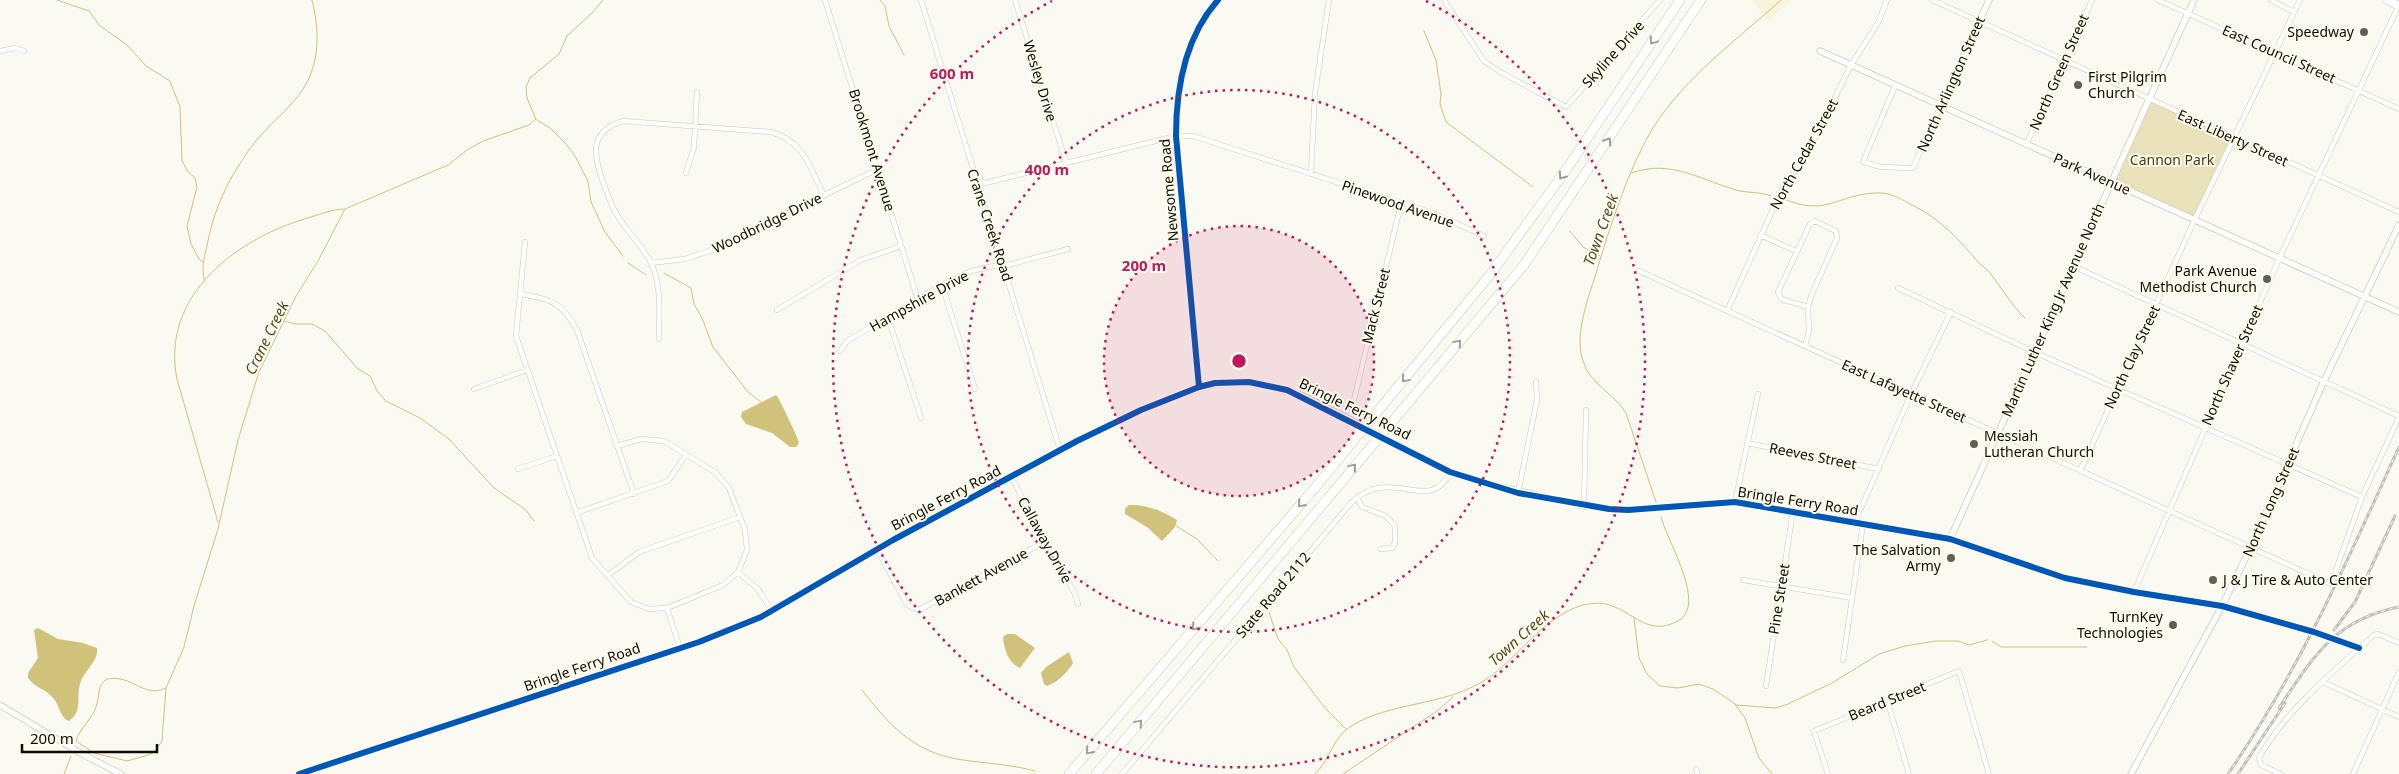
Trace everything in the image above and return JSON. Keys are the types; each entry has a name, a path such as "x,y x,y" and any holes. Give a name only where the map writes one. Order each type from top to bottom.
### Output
{"highway":[{"path":"1069,774 1313,490 1489,276 1564,173 1680,0"},
{"path":"1096,774 1524,265 1701,0"}],"main road":[{"path":"2387,0 2399,5"}],"street":[{"name":"Brookmont Avenue","path":"825,0 918,300"},
{"name":"Crane Creek Road","path":"920,0 1060,450"},
{"name":"Wesley Drive","path":"1015,0 1066,162"},
{"name":"Newsome Road","path":"1199,387 1176,136 1178,99 1189,46 1199,24 1218,0"},
{"path":"1311,174 1316,92 1329,0"},
{"name":"Skyline Drive","path":"1444,0 1484,61 1566,107 1660,0"},
{"name":"North Cedar Street","path":"1727,311 1783,187 1806,156 1851,65 1878,23 1888,0"},
{"name":"East Liberty Street","path":"1932,0 2399,212"},
{"name":"North Arlington Street","path":"1895,86 1863,162 1881,167 1913,168 1989,0"},
{"name":"North Green Street","path":"2026,145 2092,0"},
{"name":"East Council Street","path":"2158,0 2399,109"},
{"name":"Martin Luther King Jr Avenue North","path":"1950,539 2194,0"},
{"path":"2271,0 2294,12"},
{"name":"North Clay Street","path":"2080,471 2195,219 2300,0"},
{"name":"North Shaver Street","path":"2134,592 2241,343 2399,5"},
{"path":"0,51 15,48 24,51"},
{"name":"Park Avenue","path":"1820,51 1940,107 2195,219 2279,259 2399,312"},
{"path":"686,173 694,148 697,92"},
{"path":"659,338 658,289 651,263 616,213 597,165 594,150 603,132 610,125 623,122 771,132 785,136 803,153 824,196"},
{"name":"Pinewood Avenue","path":"977,185 1176,136 1203,138 1433,213 1484,236"},
{"name":"Woodbridge Drive","path":"651,263 685,259 712,250 878,169"},
{"name":"Mack Street","path":"1352,408 1401,204"},
{"path":"1805,346 1809,331 1808,307 1811,296 1837,238 1836,230 1815,221 1810,224 1778,292 1780,299 1808,307"},
{"name":"North Long Street","path":"2131,774 2222,606 2250,548 2324,381 2399,225"},
{"path":"1760,235 1796,251"},
{"path":"525,242 516,336 592,558 631,602 649,608 667,608 723,585 738,572 747,550 745,530 729,488 715,472 664,441 641,439 617,446"},
{"path":"777,310 861,260 902,246"},
{"name":"Hampshire Drive","path":"840,350 848,341 942,285 971,271 1003,264 1008,265 1068,249"},
{"path":"1898,288 2034,352 2362,497 2399,416 2073,266"},
{"name":"East Lafayette Street","path":"1640,271 2331,584 2362,497"},
{"path":"942,285 975,389"},
{"path":"521,294 547,299 567,312 577,330 634,494"},
{"path":"1855,522 1911,394 1951,312"},
{"path":"888,318 921,418"},
{"path":"474,388 527,370"},
{"name":"Bringle Ferry Road","path":"299,774 680,648 752,620 877,549 1060,450 1120,420 1199,387 1238,382 1274,387 1301,395 1450,472 1518,493 1584,506 1628,510 1735,502 1793,511 1950,539 2065,578 2134,592 2222,606"},
{"path":"1518,493 1538,400 1536,382"},
{"path":"1735,502 1746,443 1758,394"},
{"path":"1584,506 1586,410"},
{"name":"Reeves Street","path":"1746,443 1879,469"},
{"path":"576,513 668,481 686,455"},
{"path":"518,470 557,456"},
{"name":"State Road 2112","path":"1122,774 1357,498 1378,487 1434,490 1444,484 1450,472"},
{"name":"Callaway Drive","path":"1011,477 1078,604"},
{"path":"1357,498 1362,507 1386,516 1395,526 1396,543 1392,548 1381,549"},
{"name":"Pine Street","path":"1766,686 1793,511"},
{"path":"607,576 639,552 740,516"},
{"path":"1843,660 1863,524"},
{"name":"Bankett Avenue","path":"877,549 907,605 914,610 925,608 1046,542"},
{"path":"738,572 758,589 772,610"},
{"path":"1743,580 1852,598"},
{"path":"2222,606 2328,636 2359,648"},
{"path":"667,608 680,648"},
{"path":"2281,774 2264,766 2259,761 2273,735 2323,682 2374,635 2378,634 2399,643"},
{"name":"Beard Street","path":"1828,774 1814,731 1959,671 1989,774"},
{"path":"2352,774 2399,672"},
{"path":"2323,682 2399,717"},
{"path":"1886,700 1909,774"},
{"path":"0,705 82,754 121,774"}],"shaded area":[{"path":"1752,0 1792,0 1768,21"},
{"path":"776,395 798,440 799,443 796,447 790,447 772,433 746,424 741,417 742,412"},
{"path":"1129,505 1148,507 1166,514 1177,520 1175,527 1162,541 1147,527 1125,514 1125,509"},
{"path":"38,628 58,639 83,643 97,648 96,657 80,684 78,709 69,721 63,717 50,695 28,678 28,673 38,658 34,630"},
{"path":"1007,634 1015,634 1035,648 1020,668 1012,663 1004,646 1003,637"},
{"path":"1069,652 1073,663 1068,670 1055,682 1047,686 1044,684 1041,673 1046,667"}],"green space":[{"name":"Cannon Park","path":"2149,100 2234,138 2195,219 2111,183"}],"waterway":[{"path":"57,0 89,11 99,25 127,45 146,66 170,81 180,107 182,161 188,172 195,178 197,187 187,226 191,244 199,259 203,262"},
{"path":"204,279 204,260 211,228 225,189 255,142 294,101 303,90 309,78 316,53 317,40 317,27 312,0"},
{"name":"Crane Creek","path":"166,688 151,691 124,680 116,678 107,679 100,688 94,711 76,741 94,753 127,761 148,755 155,751 162,741 166,688 184,647 194,606 218,529 238,440 259,372 296,296 318,261 345,209 448,165 467,150 483,141 529,125 536,119 527,98 526,87 530,78 559,54 567,36 603,0"},
{"path":"880,0 885,6 889,26 904,55"},
{"name":"Town Creek","path":"1656,502 1626,413 1586,369 1580,340 1583,317 1620,199 1636,161 1653,128 1680,92 1712,60 1781,0"},
{"path":"1424,31 1436,60 1441,94 1440,104 1446,122 1533,187"},
{"path":"537,120 550,128 575,156 588,181 591,202 605,232 623,256"},
{"path":"1632,173 1646,169 1674,170 1740,191 1771,196"},
{"path":"1784,199 1811,206 1831,204 1850,197 1875,193 1891,195 1900,199 1924,212 1950,231 1989,272 2025,318"},
{"path":"218,522 177,379 175,348 181,321 193,296 211,274 232,255 257,239 284,226 327,212 344,209"},
{"path":"1570,231 1583,247 1600,256"},
{"path":"628,263 646,275"},
{"path":"664,273 691,288 694,304 702,318 713,347 748,392 762,403"},
{"path":"284,321 295,324 312,324 325,331 357,368 370,376 377,391 386,401 420,418 449,439 494,488 526,510 534,521"},
{"name":"Town Creek","path":"1315,774 1340,736 1351,726 1383,712 1450,696 1482,682 1507,663 1554,619 1568,611 1583,605 1602,603 1620,609 1640,621 1655,626 1671,624 1681,619 1688,607 1686,582 1661,517"},
{"path":"1176,526 1197,539 1218,561"},
{"path":"1269,612 1278,639 1287,650 1294,667 1325,708 1346,729"},
{"path":"1634,618 1639,658 1647,674 1660,686 1678,688 1699,684 1713,689 1734,703 1745,718 1759,758 1772,774"},
{"path":"1736,705 1776,708 1788,704 1832,683 1879,654 1905,646 1936,641 1958,641 1969,645 1987,640"},
{"path":"1992,641 2001,647 2087,647"},
{"path":"862,690 896,729 921,747 952,758 1035,771"},
{"name":"Town Creek","path":"1343,774 1437,711 1453,697"},
{"name":"Crane Creek","path":"64,774 71,756"}],"railway":[{"path":"2228,774 2254,735 2300,655 2361,531 2399,447"},
{"path":"2334,630 2355,602 2395,516"},
{"path":"2279,708 2315,657 2341,631 2377,613 2399,607"},
{"path":"2238,774 2285,703"}],"cycle path":[{"path":"1199,387 1176,136 1176,118 1181,81 1190,46 1207,14 1218,0"},
{"path":"299,774 699,642 761,617 893,540 1077,441 1141,410 1199,387 1215,383 1249,382 1287,390 1450,472 1518,493 1609,509 1628,510 1735,502 1950,539 2065,578 2134,592 2222,606 2314,632 2359,648"}],"place":[{"name":"Speedway","path":"2364,32"},
{"name":"First Pilgrim Church","path":"2078,85"},
{"name":"Park Avenue Methodist Church","path":"2267,279"},
{"name":"Messiah Lutheran Church","path":"1974,444"},
{"name":"The Salvation Army","path":"1951,558"},
{"name":"J & J Tire & Auto Center","path":"2213,580"},
{"name":"TurnKey Technologies","path":"2173,625"}]}
